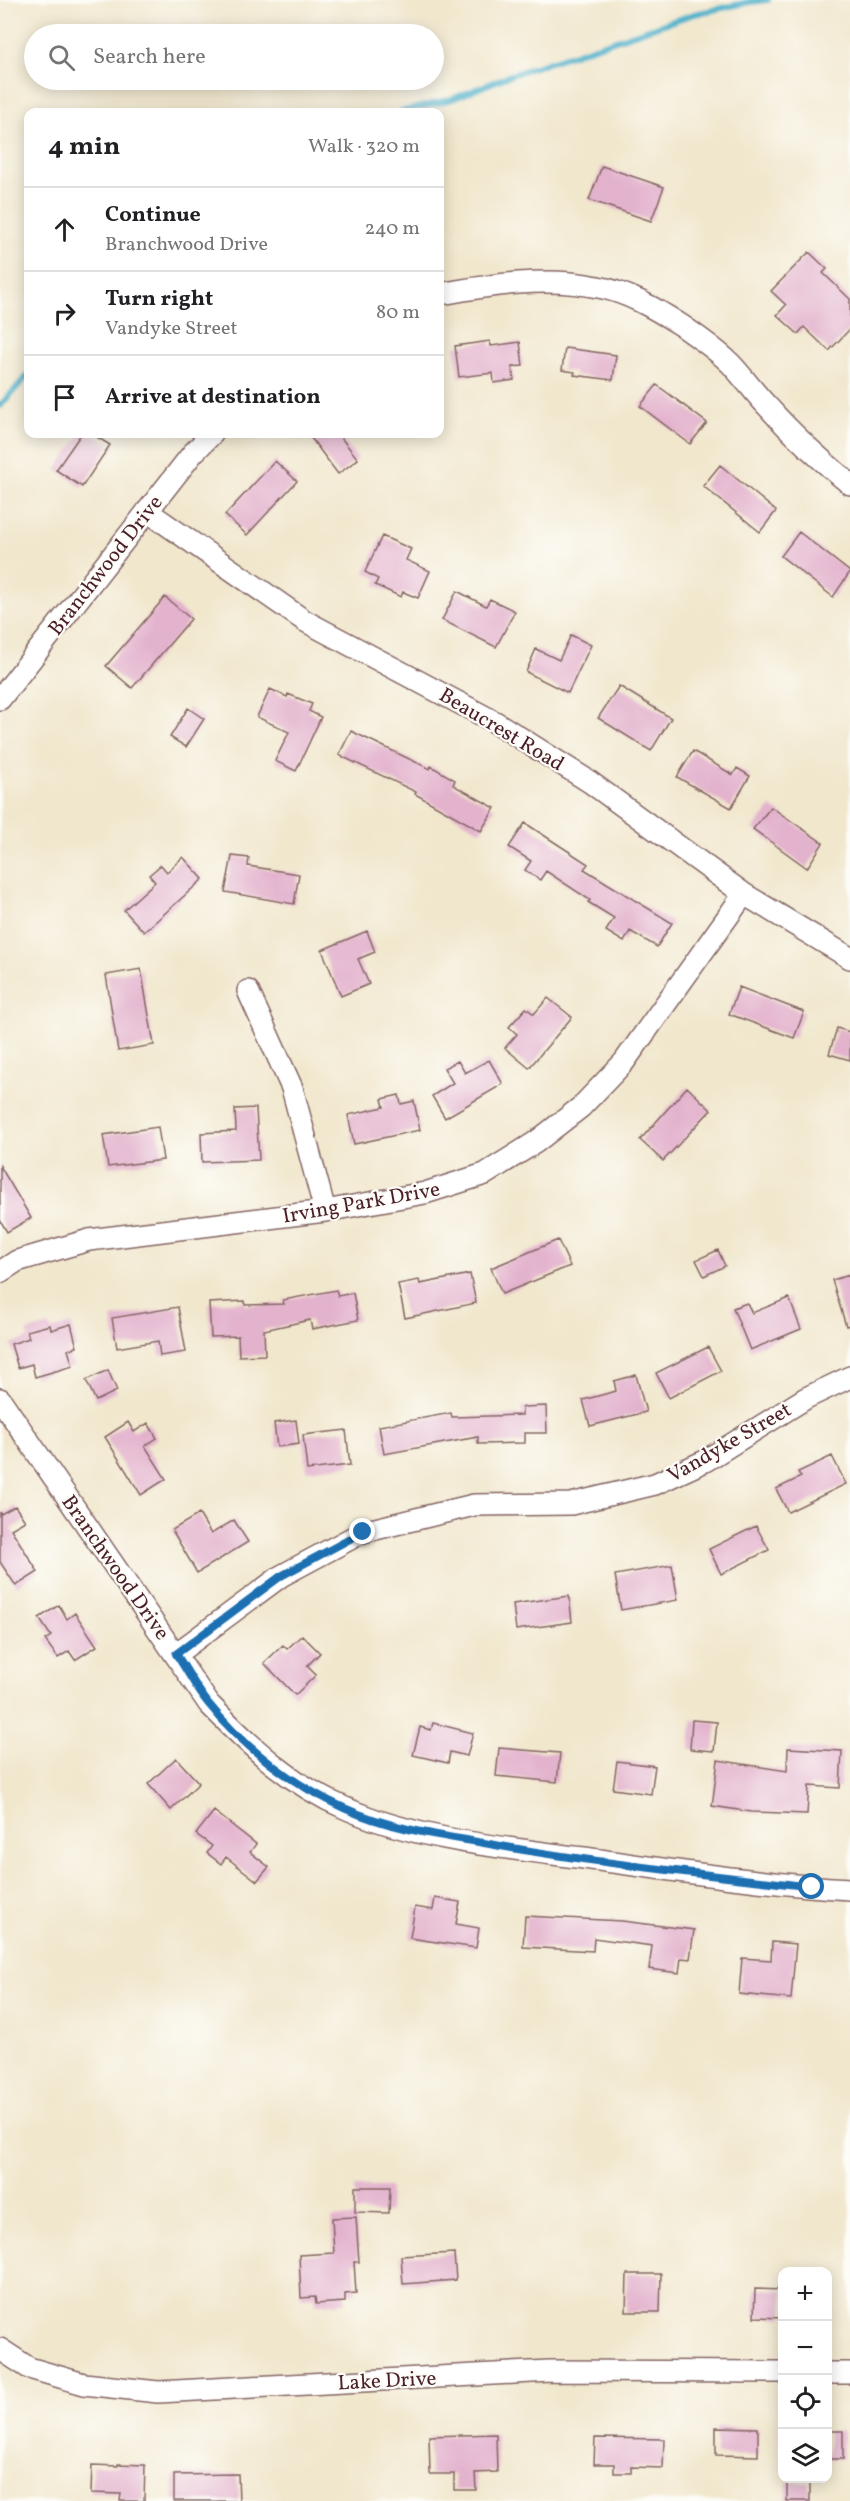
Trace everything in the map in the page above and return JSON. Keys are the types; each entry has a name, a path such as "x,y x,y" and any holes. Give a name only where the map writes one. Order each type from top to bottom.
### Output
{"street":[{"path":"444,293 518,283 573,283 600,287 625,295 665,315 703,340 730,363 771,411 822,461 850,484"},
{"name":"Branchwood Drive","path":"0,699 193,453 208,438"},
{"name":"Beaucrest Road","path":"147,511 305,621 505,728 590,782 744,894 850,958"},
{"name":"Irving Park Drive","path":"0,1272 17,1261 89,1240 325,1211 425,1193 485,1174 536,1142 581,1107 624,1062 744,894"},
{"path":"249,991 292,1088 325,1211"},
{"name":"Vandyke Street","path":"176,1654 281,1576 363,1532 474,1505 572,1504 655,1484 705,1461 806,1398 850,1377"},
{"name":"Branchwood Drive","path":"0,1399 209,1704 247,1743 274,1766 304,1786 344,1808 378,1821 412,1830 518,1849 788,1884 850,1889"},
{"name":"Lake Drive","path":"0,2349 29,2368 84,2384 158,2392 550,2371 778,2373"},
{"path":"832,2373 850,2373"}],"building":[{"path":"602,166 664,187 651,221 589,200"},
{"path":"809,252 827,269 823,273 850,299 850,329 829,351 804,327 798,334 777,315 786,305 771,291"},
{"path":"490,341 491,346 520,342 523,366 512,367 514,380 494,383 493,373 459,377 455,346"},
{"path":"565,348 616,355 613,380 574,375 575,372 562,370"},
{"path":"657,385 707,423 690,444 640,406"},
{"path":"78,438 99,438 110,445 82,487 56,470"},
{"path":"311,438 341,438 358,459 338,474"},
{"path":"275,461 297,481 247,535 225,515"},
{"path":"720,465 776,511 760,532 703,486"},
{"path":"799,532 850,572 833,597 781,556"},
{"path":"382,536 411,549 406,560 430,571 418,598 403,592 401,597 375,585 378,579 365,572"},
{"path":"457,591 486,606 490,599 515,611 496,647 442,620"},
{"path":"165,597 191,619 132,688 106,666"},
{"path":"571,635 591,645 568,693 526,672 536,649 559,660"},
{"path":"619,686 671,718 651,751 598,718"},
{"path":"270,689 287,697 288,694 312,704 309,711 321,717 296,771 275,761 289,732 257,717"},
{"path":"188,708 204,719 186,747 170,737"},
{"path":"351,731 430,769 431,766 455,780 453,785 495,808 481,831 415,794 416,792 339,755"},
{"path":"693,751 733,775 737,768 750,776 731,808 677,777"},
{"path":"771,807 823,843 807,868 753,829"},
{"path":"525,823 588,864 584,869 672,923 657,947 630,931 624,942 606,931 614,918 588,902 590,900 546,871 540,880 525,870 531,861 509,847"},
{"path":"232,856 249,858 248,866 299,874 294,904 225,892"},
{"path":"183,857 203,879 144,932 124,910 155,882 149,875 161,865 167,872"},
{"path":"367,931 375,952 358,959 369,984 341,996 322,950"},
{"path":"141,969 154,1045 118,1051 106,975"},
{"path":"739,987 804,1012 794,1038 729,1014"},
{"path":"548,998 572,1017 529,1068 505,1048 517,1034 509,1027 526,1008 534,1014"},
{"path":"837,1028 850,1032 850,1060 829,1054"},
{"path":"489,1060 503,1084 445,1118 432,1096 453,1083 444,1068 458,1061 465,1073"},
{"path":"687,1087 711,1110 663,1161 640,1140"},
{"path":"399,1095 401,1104 414,1101 420,1130 354,1144 348,1115 384,1107 382,1099"},
{"path":"256,1108 259,1160 202,1162 201,1133 236,1131 235,1109"},
{"path":"158,1127 163,1160 108,1167 103,1135"},
{"path":"0,1166 31,1218 7,1232 0,1220"},
{"path":"558,1240 570,1266 502,1294 491,1268"},
{"path":"718,1250 725,1266 704,1276 696,1260"},
{"path":"470,1274 476,1303 405,1318 398,1284 419,1280 420,1284"},
{"path":"850,1275 850,1325 846,1326 832,1280"},
{"path":"336,1290 338,1296 353,1293 358,1320 312,1329 310,1320 264,1330 265,1355 239,1356 238,1336 211,1337 209,1303 245,1301 245,1305 284,1304 283,1300"},
{"path":"789,1298 801,1329 750,1350 733,1308 747,1303 752,1313"},
{"path":"178,1307 186,1352 160,1356 158,1341 117,1348 112,1318"},
{"path":"71,1324 77,1347 68,1350 73,1366 35,1377 32,1364 18,1368 11,1344 29,1338 27,1331 50,1325 51,1330"},
{"path":"708,1347 721,1371 669,1398 656,1373"},
{"path":"108,1370 117,1391 96,1401 86,1380"},
{"path":"636,1375 646,1412 590,1426 583,1400 616,1391 614,1381"},
{"path":"546,1406 547,1433 525,1433 525,1443 478,1444 478,1437 384,1454 379,1426 451,1413 452,1417 522,1415 522,1407"},
{"path":"296,1420 299,1444 277,1447 274,1423"},
{"path":"128,1422 134,1432 148,1423 157,1438 145,1446 166,1479 141,1495 105,1437"},
{"path":"346,1430 350,1465 307,1470 303,1435"},
{"path":"832,1456 846,1484 788,1512 776,1489 801,1477 798,1472"},
{"path":"15,1506 25,1521 11,1529 38,1572 16,1586 0,1562 0,1512 1,1514"},
{"path":"199,1514 211,1534 234,1520 248,1542 197,1573 172,1530"},
{"path":"756,1526 769,1550 721,1574 709,1549"},
{"path":"672,1565 678,1600 621,1610 615,1575"},
{"path":"569,1596 572,1622 516,1630 513,1604"},
{"path":"59,1605 67,1619 75,1613 97,1646 75,1660 69,1651 58,1658 45,1640 51,1636 39,1618"},
{"path":"302,1635 320,1653 307,1666 316,1675 295,1695 264,1663 283,1645 287,1649"},
{"path":"692,1720 717,1722 714,1751 690,1749"},
{"path":"433,1723 473,1733 467,1756 450,1752 448,1763 413,1755 420,1727 431,1730"},
{"path":"499,1748 560,1753 557,1782 496,1776"},
{"path":"788,1748 842,1751 840,1788 809,1786 807,1814 752,1812 712,1806 718,1760 787,1771"},
{"path":"176,1758 199,1783 171,1810 148,1784"},
{"path":"617,1761 655,1766 651,1794 613,1789"},
{"path":"214,1811 256,1844 250,1852 269,1867 257,1881 226,1857 221,1864 207,1853 212,1846 196,1834"},
{"path":"435,1898 460,1902 456,1924 479,1928 476,1948 410,1938 415,1907 433,1910"},
{"path":"525,1916 622,1921 694,1930 690,1959 681,1958 679,1973 649,1969 652,1946 594,1938 593,1951 523,1947"},
{"path":"772,1942 796,1944 791,1999 739,1994 742,1958 771,1960"},
{"path":"355,2187 390,2187 389,2213 355,2212"},
{"path":"356,2217 359,2262 354,2262 356,2293 345,2294 345,2302 316,2304 315,2297 301,2298 299,2255 334,2253 332,2218"},
{"path":"454,2253 456,2280 403,2284 401,2256"},
{"path":"627,2274 661,2274 660,2312 626,2312"},
{"path":"755,2289 778,2290 778,2318 754,2317"},
{"path":"716,2427 758,2428 758,2456 716,2455"},
{"path":"832,2431 843,2431 843,2459 832,2459"},
{"path":"496,2434 497,2472 475,2473 476,2490 454,2490 454,2474 430,2474 429,2436"},
{"path":"595,2438 664,2439 663,2468 631,2467 631,2473 614,2473 614,2464 594,2464"},
{"path":"118,2464 145,2465 144,2501 120,2501 121,2494 91,2493 92,2465 118,2466"},
{"path":"238,2474 239,2501 174,2501 174,2475"},
{"path":"787,2483 810,2483 810,2501 787,2501"}],"waterway":[{"path":"417,108 452,99 511,75 694,14 768,0"},
{"path":"0,406 24,379"}],"route":[{"path":"363,1532 281,1576 176,1654 209,1704 247,1743 274,1766 344,1808 378,1821 412,1830 518,1849 812,1887"}]}
